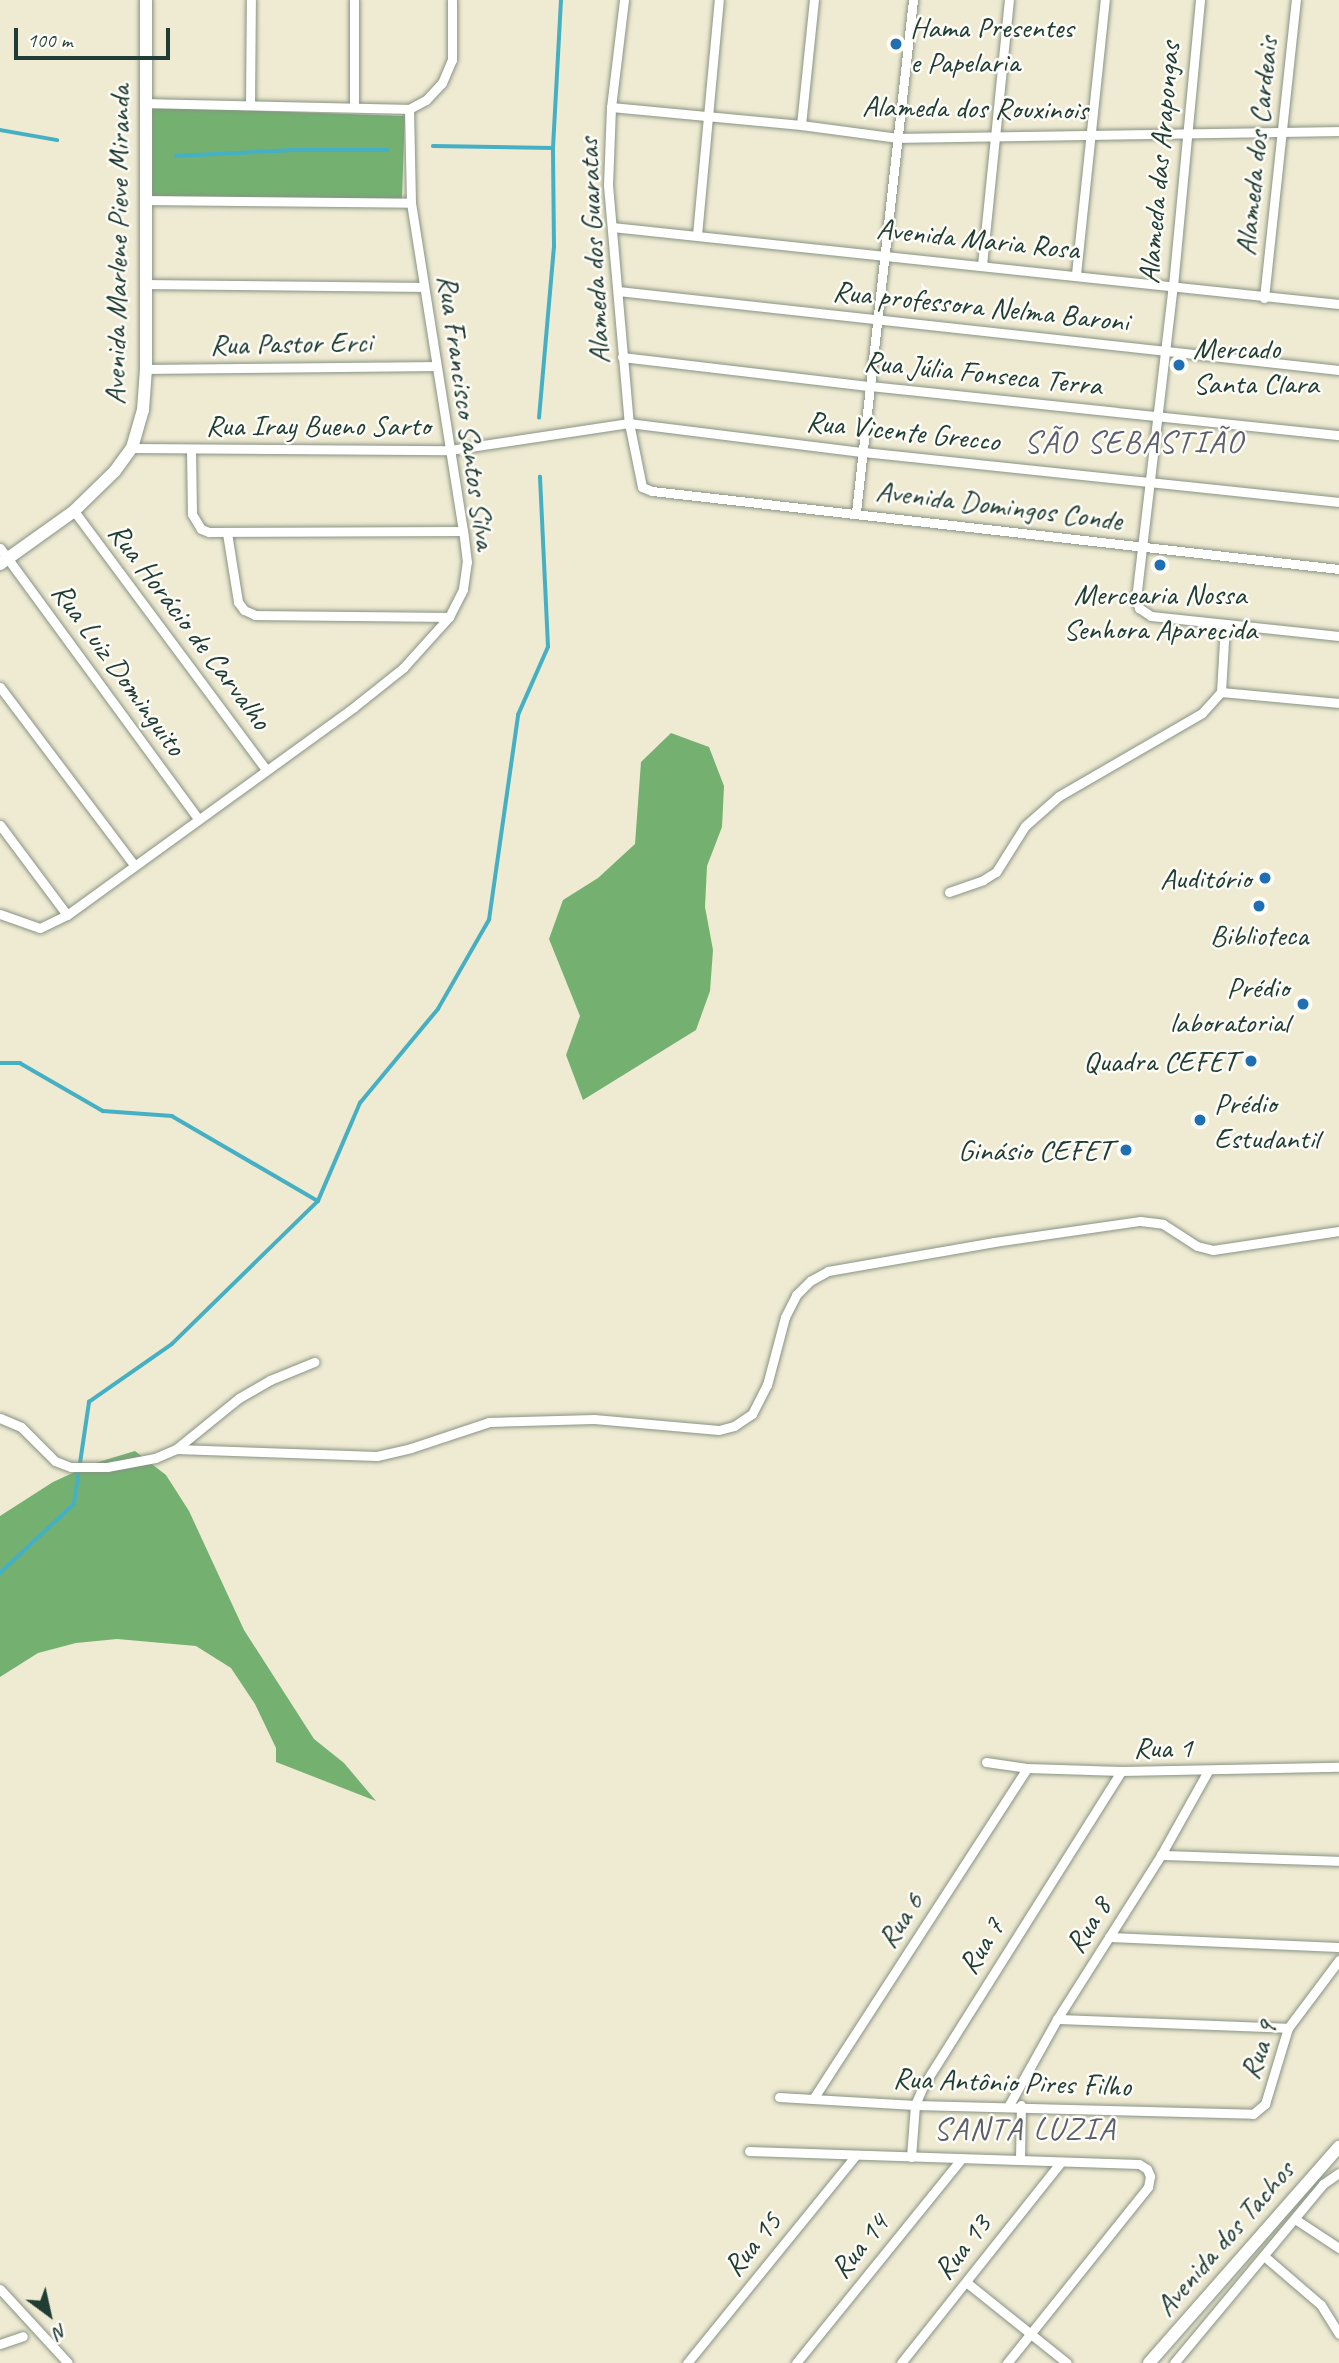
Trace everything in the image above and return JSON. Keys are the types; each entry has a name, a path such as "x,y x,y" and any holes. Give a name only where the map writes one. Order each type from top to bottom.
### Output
{"street":[{"name":"Avenida Marlene Pieve Miranda","path":"132,448 143,410 146,369 146,0"},
{"path":"250,105 251,0"},
{"path":"354,0 354,106"},
{"path":"145,103 409,109 426,100 442,83 452,60 452,0"},
{"name":"Alameda dos Guaratas","path":"624,0 611,107 608,185 629,423 638,481 642,487 652,491"},
{"path":"697,235 719,0"},
{"path":"801,125 814,0"},
{"path":"856,512 913,0"},
{"path":"982,265 1009,0"},
{"path":"1076,274 1105,0"},
{"name":"Alameda das Arapongas","path":"1200,0 1185,133 1173,284 1155,416 1136,600 1139,608 1151,616 1225,624"},
{"name":"Alameda dos Cardeais","path":"1264,298 1296,0"},
{"name":"Alameda dos Rouxinois","path":"611,107 801,125 898,138 1339,131"},
{"name":"Rua Francisco Santos Silva","path":"0,914 32,927 47,926 67,915 402,668 449,617 463,589 467,562 411,203 409,109"},
{"path":"146,200 411,203"},
{"name":"Avenida Maria Rosa","path":"612,227 1173,284 1264,298 1339,304"},
{"path":"146,284 424,287"},
{"name":"Rua professora Nelma Baroni","path":"618,291 1339,370"},
{"name":"Rua Júlia Fonseca Terra","path":"622,357 1339,435"},
{"name":"Rua Pastor Erci","path":"146,369 436,366"},
{"name":"Rua Iray Bueno Sarto","path":"132,448 450,450 629,423"},
{"name":"Rua Vicente Grecco","path":"629,423 863,452 1339,502"},
{"path":"3,557 74,511 115,471 132,448"},
{"path":"191,450 195,523 201,529 227,533 463,531"},
{"name":"Avenida Domingos Conde","path":"652,491 856,512 1339,569"},
{"name":"Rua Horácio de Carvalho","path":"74,511 266,770"},
{"path":"227,533 238,602 244,610 255,615 449,617"},
{"name":"Rua Luiz Dominguito","path":"3,557 198,819"},
{"path":"949,892 984,880 996,872 1025,826 1059,796 1202,713 1221,692 1225,624 1339,636"},
{"path":"0,687 134,865"},
{"path":"1221,692 1339,703"},
{"path":"0,825 67,915"},
{"path":"176,1449 377,1456 411,1448 489,1422 522,1420 594,1419 719,1430 744,1422 752,1414 767,1385 786,1317 796,1295 810,1281 828,1271 994,1242 1140,1221 1163,1224 1197,1246 1213,1250 1339,1231"},
{"path":"0,1418 30,1434 55,1461 71,1467 107,1467 155,1458 176,1449 239,1398 270,1380 314,1362"},
{"name":"Rua 1","path":"986,1762 1027,1768 1121,1771 1339,1767"},
{"name":"Rua 6","path":"813,2099 1027,1768"},
{"name":"Rua 7","path":"911,2157 915,2105 933,2068 1121,1771"},
{"name":"Rua 8","path":"1009,2105 1057,2019 1161,1855 1208,1771"},
{"path":"1161,1855 1339,1861"},
{"path":"1109,1937 1339,1947"},
{"name":"Rua 9","path":"1244,2115 1253,2114 1265,2104 1288,2028 1339,1960"},
{"path":"1057,2019 1288,2028"},
{"name":"Rua Antônio Pires Filho","path":"779,2097 915,2105 1021,2105 1244,2115"},
{"path":"1020,2160 1021,2105"},
{"name":"Avenida dos Tachos","path":"1149,2363 1339,2147"},
{"path":"749,2151 1139,2164 1150,2176 1148,2187 1007,2363"},
{"name":"Rua 15","path":"687,2363 856,2155"},
{"name":"Rua 14","path":"796,2363 961,2159"},
{"name":"Rua 13","path":"901,2363 1061,2162"},
{"name":"Avenida dos Tachos","path":"1174,2363 1323,2184 1339,2173"},
{"path":"1295,2219 1339,2248"},
{"path":"1264,2256 1321,2305 1339,2334"},
{"path":"966,2282 1067,2363"},
{"path":"0,2289 68,2363"},
{"path":"0,2344 23,2336"}],"green space":[{"path":"149,107 405,116 402,205 146,196"},
{"path":"671,733 709,747 724,786 722,827 707,866 705,907 713,950 710,991 696,1030 583,1100 566,1055 580,1016 549,939 563,900 598,878 635,844 641,762"},
{"path":"135,1451 166,1475 189,1511 244,1630 314,1739 344,1763 376,1801 276,1762 276,1748 255,1704 231,1668 196,1646 117,1639 76,1643 38,1653 0,1677 0,1516 53,1482 92,1464"}],"waterway":[{"path":"539,418 554,247 553,148 561,0"},
{"path":"0,130 57,140"},
{"path":"433,146 553,148"},
{"path":"176,156 294,150 387,150"},
{"path":"0,1573 74,1504 89,1402 172,1344 318,1201 360,1103 438,1009 489,920 518,715 548,647 540,477"},
{"path":"0,1063 20,1063 103,1111 172,1116 318,1201"}],"place":[{"name":"Hama Presentes e Papelaria","path":"896,44"},
{"name":"Mercado Santa Clara","path":"1179,365"},
{"name":"Mercearia Nossa Senhora Aparecida","path":"1160,565"},
{"name":"Auditório","path":"1265,878"},
{"name":"Biblioteca","path":"1259,906"},
{"name":"Prédio laboratorial","path":"1303,1004"},
{"name":"Quadra CEFET","path":"1251,1061"},
{"name":"Prédio Estudantil","path":"1200,1120"},
{"name":"Ginásio CEFET","path":"1126,1150"}],"district":[{"name":"SÃO SEBASTIÃO","path":"1134,442"},
{"name":"SANTA LUZIA","path":"1025,2129"}]}
